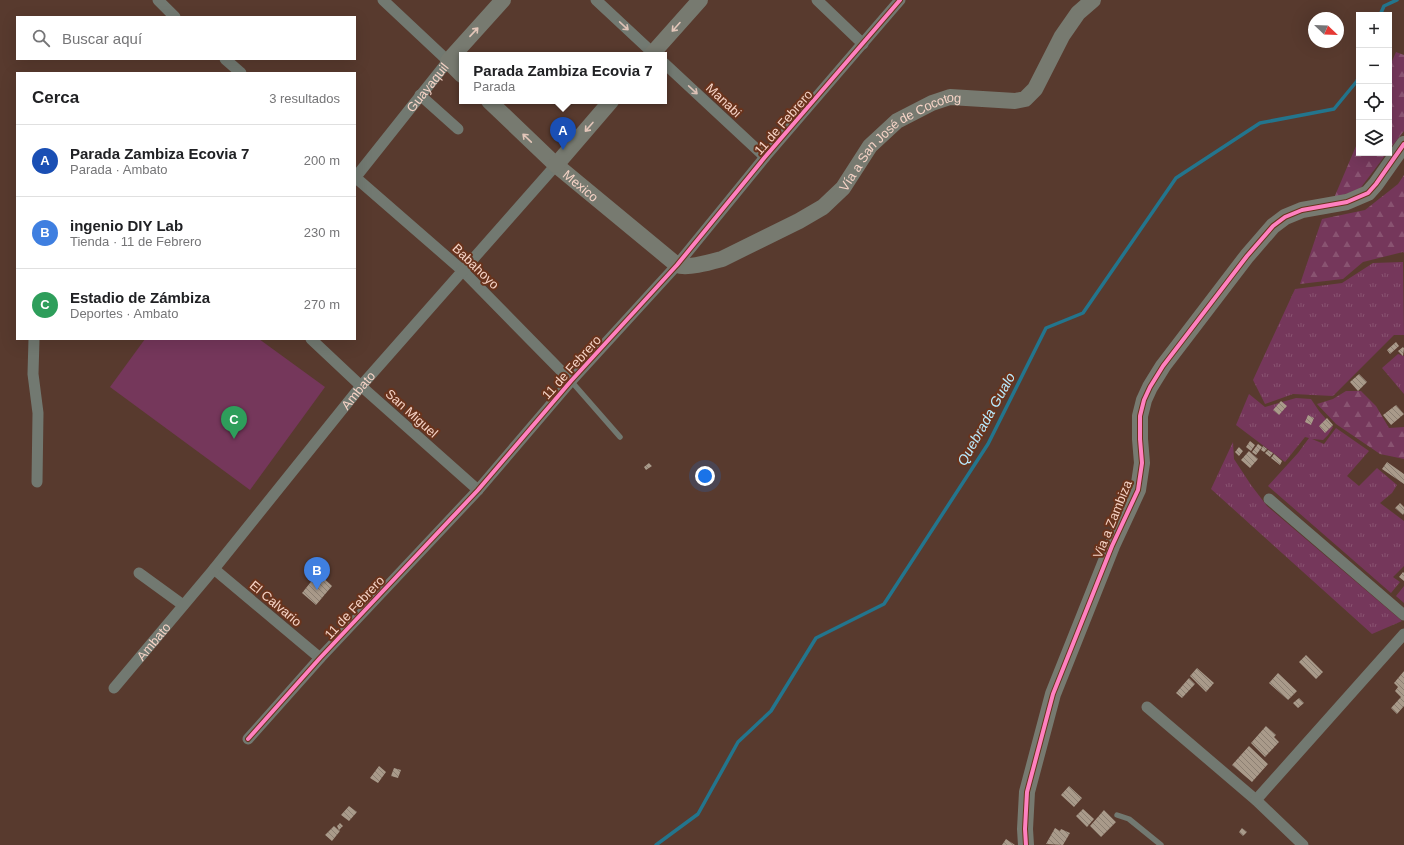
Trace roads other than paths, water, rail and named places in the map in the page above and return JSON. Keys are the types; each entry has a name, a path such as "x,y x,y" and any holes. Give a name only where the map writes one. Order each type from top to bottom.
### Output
{"street":[{"path":"158,0 174,16"},
{"path":"383,0 459,72"},
{"name":"Guayaquil","path":"356,177 448,61 503,0"},
{"name":"Manabi","path":"596,0 652,52"},
{"path":"659,52 700,0"},
{"path":"817,0 863,44"},
{"name":"11 de Febrero","path":"248,739 320,658 478,490 570,381 677,265 765,157 900,0"},
{"name":"Vía a San José de Cocotog","path":"677,265 681,267 708,263 722,259 799,221 823,207 843,188 870,146 897,121 932,103 950,97 1015,101 1026,99 1035,89 1062,36 1078,12 1093,0"},
{"path":"226,60 240,72"},
{"name":"Manabi","path":"667,66 765,157"},
{"path":"420,95 458,129"},
{"name":"Mexico","path":"492,104 556,165 677,265"},
{"name":"Ambato","path":"114,688 214,569 361,386 608,104"},
{"name":"Via a Zambiza","path":"1026,845 1025,829 1027,792 1053,694 1112,546 1138,490 1142,463 1140,416 1144,400 1150,387 1163,366 1247,256 1273,226 1285,217 1302,210 1347,202 1368,193 1404,144"},
{"name":"Babahoyo","path":"356,179 463,271 570,381"},
{"path":"34,340 33,374 38,421 37,482"},
{"name":"San Miguel","path":"312,340 361,386 478,490"},
{"path":"1269,499 1404,615"},
{"name":"El Calvario","path":"214,569 320,658"},
{"path":"139,573 183,605"},
{"path":"1256,800 1404,634"},
{"path":"1147,707 1256,800 1303,845"}],"lane":[{"path":"570,381 620,437"},
{"path":"1117,815 1129,819 1161,845"}],"waterway":[{"name":"Quebrada Gualo","path":"1381,12 1384,6 1397,0"},
{"name":"Quebrada Gualo","path":"656,845 698,814 738,742 771,711 816,638 884,604 988,444 1046,328 1083,313 1176,178 1260,123 1334,109 1356,82"}],"place":[{"name":"Parada Zambiza Ecovia 7","path":"563,150"},
{"name":"Estadio de Zámbiza","path":"234,439"},
{"name":"ingenio DIY Lab","path":"317,590"}]}
